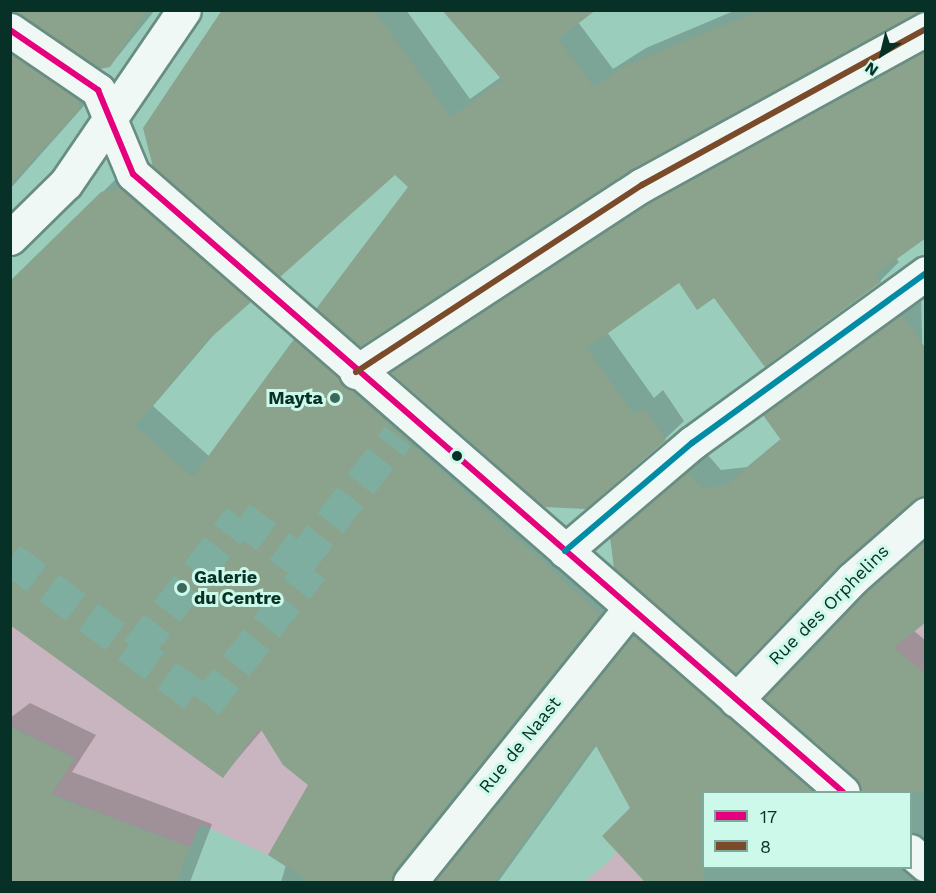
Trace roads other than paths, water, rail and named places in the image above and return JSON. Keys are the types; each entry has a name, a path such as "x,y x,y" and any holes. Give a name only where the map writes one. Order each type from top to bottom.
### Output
{"street":[{"path":"10,238 66,183 110,125 184,10"},
{"path":"357,372 642,184 926,29"},
{"path":"10,30 98,90 110,125 133,174 357,372 405,427 565,551 842,791"},
{"path":"565,551 692,443 926,273"},
{"name":"Rue des Orphelins","path":"736,700 852,579 926,514"},
{"name":"Rue de Naast","path":"410,882 630,608"},
{"path":"912,853 926,865"}],"tunnel":[{"path":"137,650 240,517 300,561 398,436"},
{"path":"10,558 206,704 312,569 300,561"}],"place":[{"name":"Mayta","path":"335,398"},
{"name":"Galerie du Centre","path":"182,588"}]}
